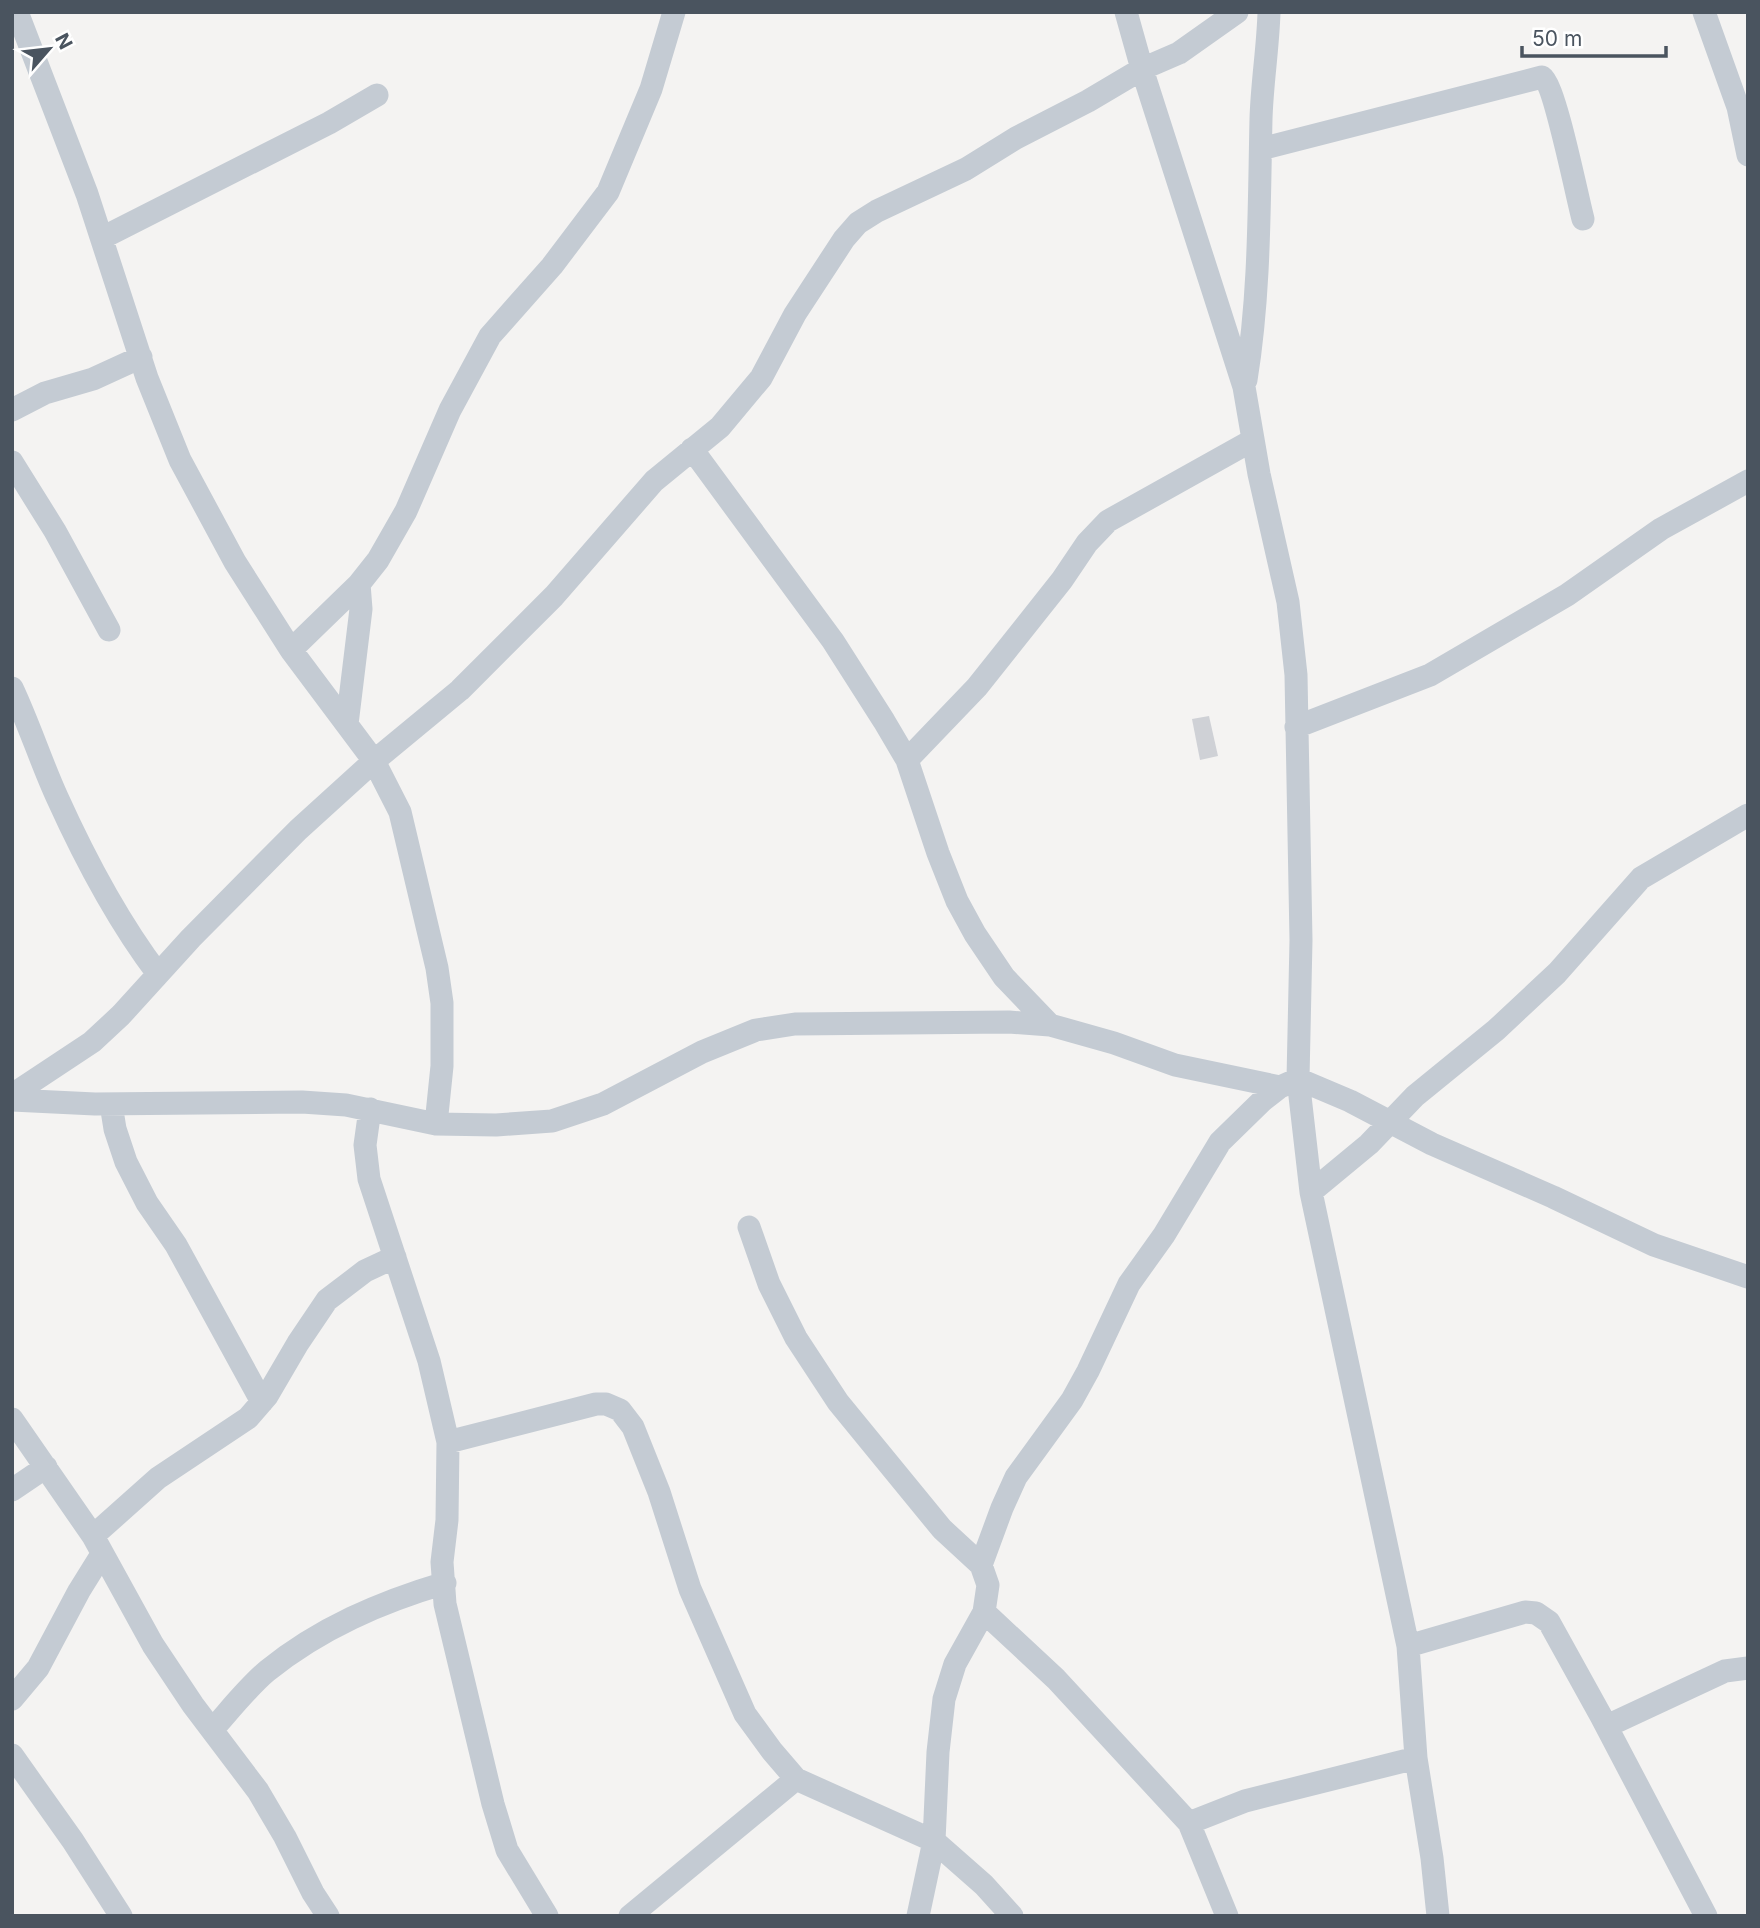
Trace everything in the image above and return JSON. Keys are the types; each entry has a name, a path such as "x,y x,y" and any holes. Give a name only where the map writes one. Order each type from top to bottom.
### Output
{"street":[{"path":"17,12 73,156 141,357 180,460 234,562 290,650 374,761 400,813 437,968 442,1003 443,1034 436,1124"},
{"path":"290,650 359,584 378,560 407,511 468,372 490,336 552,266 608,192 651,89 674,12"},
{"path":"1126,12 1244,387 1288,603 1296,675 1301,940 1289,1083 1408,1646 1416,1758 1438,1916"},
{"path":"12,1098 92,1042 121,1015 257,870 374,761 460,690 554,596 654,481 720,427 761,378 795,314 844,239 858,223 877,211 966,169 1142,69 1179,52 1237,12"},
{"path":"1244,387 1256,284 1262,81 1269,12"},
{"path":"1704,12 1738,107 1748,155"},
{"path":"1261,149 1542,77 1545,78 1551,93 1583,219"},
{"path":"102,238 329,123 377,95"},
{"path":"12,410 45,393 93,379 141,357"},
{"path":"907,760 977,687 1036,615 1087,543 1108,521 1253,440"},
{"path":"692,449 833,641 907,760 938,853 957,901 975,934 1007,980 1051,1025"},
{"path":"12,462 55,531 109,630"},
{"path":"1296,727 1430,675 1567,595 1661,529 1748,481"},
{"path":"347,724 361,609 359,584"},
{"path":"12,688 33,732 57,796 107,896 131,938 158,974"},
{"path":"1311,1192 1369,1144 1415,1096 1496,1030 1557,973 1641,878 1748,815"},
{"path":"988,1022 999,1008 1007,980"},
{"path":"12,1098 111,1104 302,1102 346,1105 436,1124 496,1125 552,1121 603,1104 702,1052 756,1030 795,1024 988,1022 1051,1025 1114,1043 1175,1065 1289,1083 1350,1101 1388,1123 1654,1245 1748,1277"},
{"path":"981,1565 989,1538 1016,1477 1072,1400 1129,1284 1164,1234 1220,1142 1262,1101 1289,1083"},
{"path":"111,1104 115,1129 126,1163 147,1203 176,1245 262,1402"},
{"path":"370,1109 365,1145 369,1179 429,1361 448,1442 447,1520 442,1562 445,1604 507,1850 547,1916"},
{"path":"748,1227 769,1284 796,1338 838,1402 942,1529 981,1565 988,1585 984,1612 955,1664 944,1699 937,1752 934,1841 918,1916"},
{"path":"12,1699 38,1668 79,1591 97,1545 158,1478 248,1418 262,1402 327,1300 365,1271 395,1257"},
{"path":"448,1442 596,1404 606,1404 620,1410 633,1427 659,1492 690,1589 745,1714 772,1752 796,1779 934,1841 984,1885 1012,1916"},
{"path":"12,1419 97,1545 153,1645 258,1791 328,1916"},
{"path":"12,1490 46,1467"},
{"path":"212,1730 248,1689 294,1651 376,1606 445,1583"},
{"path":"984,1612 1056,1679 1189,1823 1227,1916"},
{"path":"1408,1646 1525,1612 1536,1613 1549,1622 1706,1916"},
{"path":"1606,1726 1725,1671 1748,1668"},
{"path":"12,1755 73,1841 121,1916"},
{"path":"1189,1823 1245,1801 1416,1758"},
{"path":"630,1916 796,1779"}],"building":[{"path":"1209,716 1218,756 1200,760 1192,719"}]}
